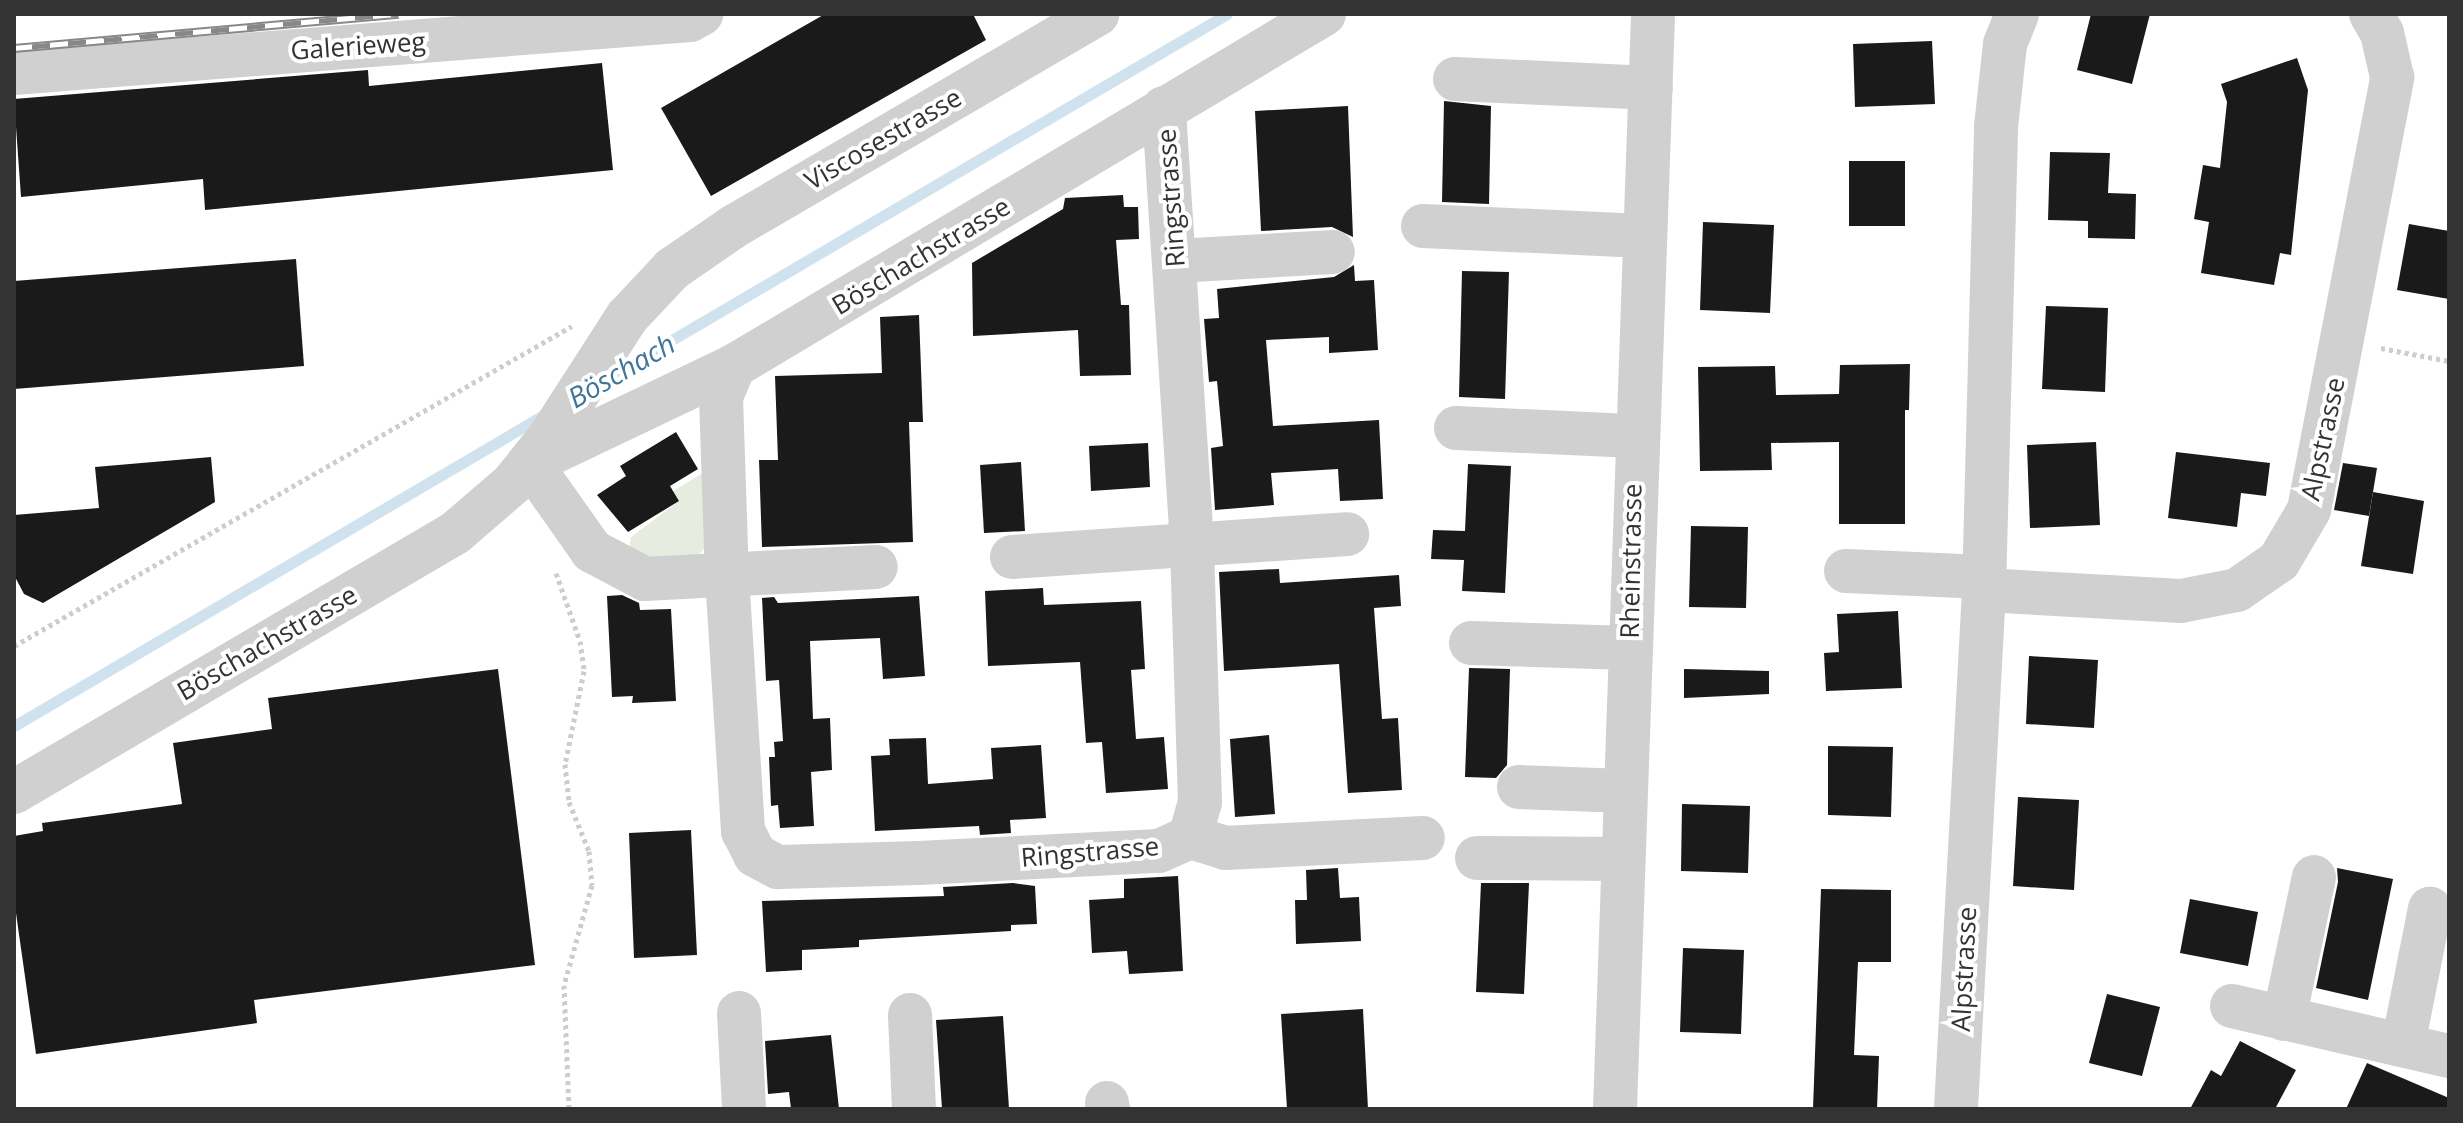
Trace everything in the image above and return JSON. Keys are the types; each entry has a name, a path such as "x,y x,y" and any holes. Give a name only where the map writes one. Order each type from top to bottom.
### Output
{"street":[{"name":"Galerieweg","path":"14,73 690,20 701,14"},
{"name":"Viscosestrasse","path":"672,269 733,227 1097,14"},
{"name":"Böschachstrasse","path":"530,462 734,366 1324,14"},
{"name":"Rheinstrasse","path":"1615,1109 1635,436 1653,14"},
{"name":"Alpstrasse","path":"1956,1109 1985,583 1996,127 2005,44 2015,14"},
{"name":"Alpstrasse","path":"1985,583 2181,601 2237,590 2279,561 2309,510 2345,342 2392,77 2382,33 2371,14"},
{"path":"1455,79 1651,88"},
{"name":"Ringstrasse","path":"734,366 721,397 727,576 743,831 755,855 778,867 919,863 1159,851 1190,837 1200,802 1192,544 1164,108"},
{"path":"1423,226 1643,236"},
{"path":"1176,261 1333,252"},
{"name":"Böschachstrasse","path":"14,792 455,533 530,462 627,317 672,269"},
{"path":"1456,428 1635,436"},
{"path":"530,462 572,528 592,551 645,579 876,567"},
{"path":"1012,557 1347,534"},
{"path":"1846,571 1985,583"},
{"path":"1471,643 1629,648"},
{"path":"1519,787 1625,791"},
{"path":"1190,837 1225,848 1423,838"},
{"path":"1477,858 1623,859"},
{"path":"2284,1019 2314,877"},
{"path":"2403,1045 2430,909"},
{"path":"2232,1006 2449,1056"},
{"path":"739,1013 744,1109"},
{"path":"910,1015 914,1109"}],"path":[{"path":"14,646 574,325"},
{"path":"2345,342 2449,361"},
{"path":"569,1109 564,985 592,885 589,851 569,802 565,764 584,671 580,641 558,589 555,567 572,528"}],"shaded area":[{"path":"708,470 706,546 699,555 691,561 628,555 631,537 679,501 673,491"}],"building":[{"path":"825,14 973,14 986,40 711,196 661,108"},
{"path":"2091,14 2150,14 2132,84 2077,70"},
{"path":"1932,41 1935,104 1855,107 1853,44"},
{"path":"2297,58 2308,90 2291,255 2280,253 2274,285 2201,273 2209,222 2194,219 2203,165 2220,168 2227,102 2221,84"},
{"path":"602,63 613,170 205,210 203,179 21,197 14,99 368,70 369,86"},
{"path":"1444,101 1491,106 1489,204 1442,202"},
{"path":"1348,106 1353,237 1332,227 1261,231 1255,111"},
{"path":"2050,152 2110,153 2108,193 2136,194 2135,239 2088,238 2088,221 2048,220"},
{"path":"1849,161 1905,161 1905,226 1849,226"},
{"path":"1123,195 1124,207 1138,207 1139,239 1116,240 1121,305 1129,305 1131,375 1080,376 1078,330 973,336 972,263 1063,209 1065,198"},
{"path":"1703,222 1774,225 1770,313 1700,310"},
{"path":"2409,224 2449,231 2449,299 2397,290"},
{"path":"296,259 304,366 14,389 14,281"},
{"path":"1354,265 1355,281 1374,280 1378,350 1329,353 1329,337 1266,340 1273,426 1379,420 1383,499 1340,501 1338,469 1271,473 1274,505 1215,510 1211,448 1223,446 1217,381 1209,382 1204,319 1219,318 1217,289 1334,277"},
{"path":"1462,271 1509,272 1505,399 1459,397"},
{"path":"2046,306 2108,308 2105,392 2042,389"},
{"path":"919,315 923,422 909,422 913,542 762,547 759,460 778,460 775,376 882,373 880,317"},
{"path":"1910,364 1909,410 1905,410 1905,524 1839,524 1839,442 1771,443 1772,470 1700,471 1698,367 1775,366 1776,395 1839,394 1840,365"},
{"path":"676,432 698,469 670,486 679,501 628,532 597,495 626,476 620,466"},
{"path":"2096,442 2100,525 2030,528 2027,445"},
{"path":"1148,443 1150,487 1091,491 1089,446"},
{"path":"2176,452 2270,463 2266,496 2241,493 2237,527 2168,518"},
{"path":"211,457 215,502 43,603 24,594 14,575 14,515 99,508 95,467"},
{"path":"1021,462 1025,531 984,533 980,465"},
{"path":"2343,463 2377,468 2369,516 2334,510"},
{"path":"1468,464 1511,466 1505,593 1462,591 1464,560 1431,559 1433,530 1465,531"},
{"path":"2373,492 2424,501 2413,574 2361,566"},
{"path":"1691,526 1748,527 1746,608 1689,607"},
{"path":"1279,569 1280,583 1399,575 1401,606 1374,608 1382,719 1398,718 1402,790 1348,793 1339,664 1224,671 1219,572"},
{"path":"1043,588 1044,605 1141,601 1145,669 1131,670 1136,739 1164,737 1168,789 1106,793 1102,742 1086,743 1080,662 988,666 985,591"},
{"path":"622,595 639,603 640,610 671,609 676,701 632,703 633,696 612,697 607,596"},
{"path":"919,596 925,676 883,679 880,638 810,641 813,719 830,718 832,770 811,772 814,826 780,828 778,805 771,806 769,757 775,757 774,742 783,741 779,680 766,681 762,598 774,597 778,603"},
{"path":"1898,611 1902,688 1826,691 1824,653 1839,652 1837,614"},
{"path":"2029,656 2098,660 2094,728 2026,724"},
{"path":"1469,668 1510,669 1507,765 1496,778 1465,777"},
{"path":"498,669 535,965 254,1000 257,1023 36,1054 14,899 14,836 43,831 42,823 182,804 173,743 272,729 268,698"},
{"path":"1684,669 1769,671 1769,694 1684,698"},
{"path":"1269,735 1275,814 1235,817 1230,739"},
{"path":"926,738 928,784 993,779 991,748 1041,745 1046,818 1010,820 1011,833 980,835 979,826 875,831 871,756 890,755 889,739"},
{"path":"1828,746 1893,747 1891,817 1828,815"},
{"path":"2018,797 2079,800 2074,890 2013,886"},
{"path":"1682,804 1750,806 1748,873 1681,871"},
{"path":"691,830 697,955 634,958 629,833"},
{"path":"1338,868 1340,898 1359,897 1361,941 1296,944 1295,900 1307,900 1306,870"},
{"path":"2337,868 2393,879 2368,1000 2316,988 2338,882"},
{"path":"1178,876 1183,971 1129,974 1127,951 1092,953 1089,900 1124,898 1124,879"},
{"path":"1013,883 1035,886 1037,924 1011,925 1011,931 859,940 859,947 802,950 802,970 766,972 762,901 944,896 943,887"},
{"path":"1481,883 1529,883 1524,994 1476,992"},
{"path":"1821,889 1891,890 1891,962 1858,962 1854,1055 1879,1056 1877,1109 1813,1109"},
{"path":"2190,899 2258,912 2248,966 2180,953"},
{"path":"1683,948 1744,950 1741,1034 1680,1032"},
{"path":"2107,994 2160,1007 2142,1076 2089,1063"},
{"path":"1363,1009 1368,1109 1287,1109 1281,1014"},
{"path":"1003,1016 1009,1109 942,1109 936,1020"},
{"path":"831,1035 839,1109 791,1109 789,1092 768,1094 765,1041"},
{"path":"2240,1041 2296,1070 2275,1109 2190,1109 2211,1070 2221,1076"},
{"path":"2367,1063 2449,1098 2449,1109 2346,1109"}],"waterway":[{"name":"Böschach","path":"607,378 1227,14"},
{"name":"Böschach","path":"14,726 547,413"}],"railway":[{"path":"14,48 398,14"}]}
